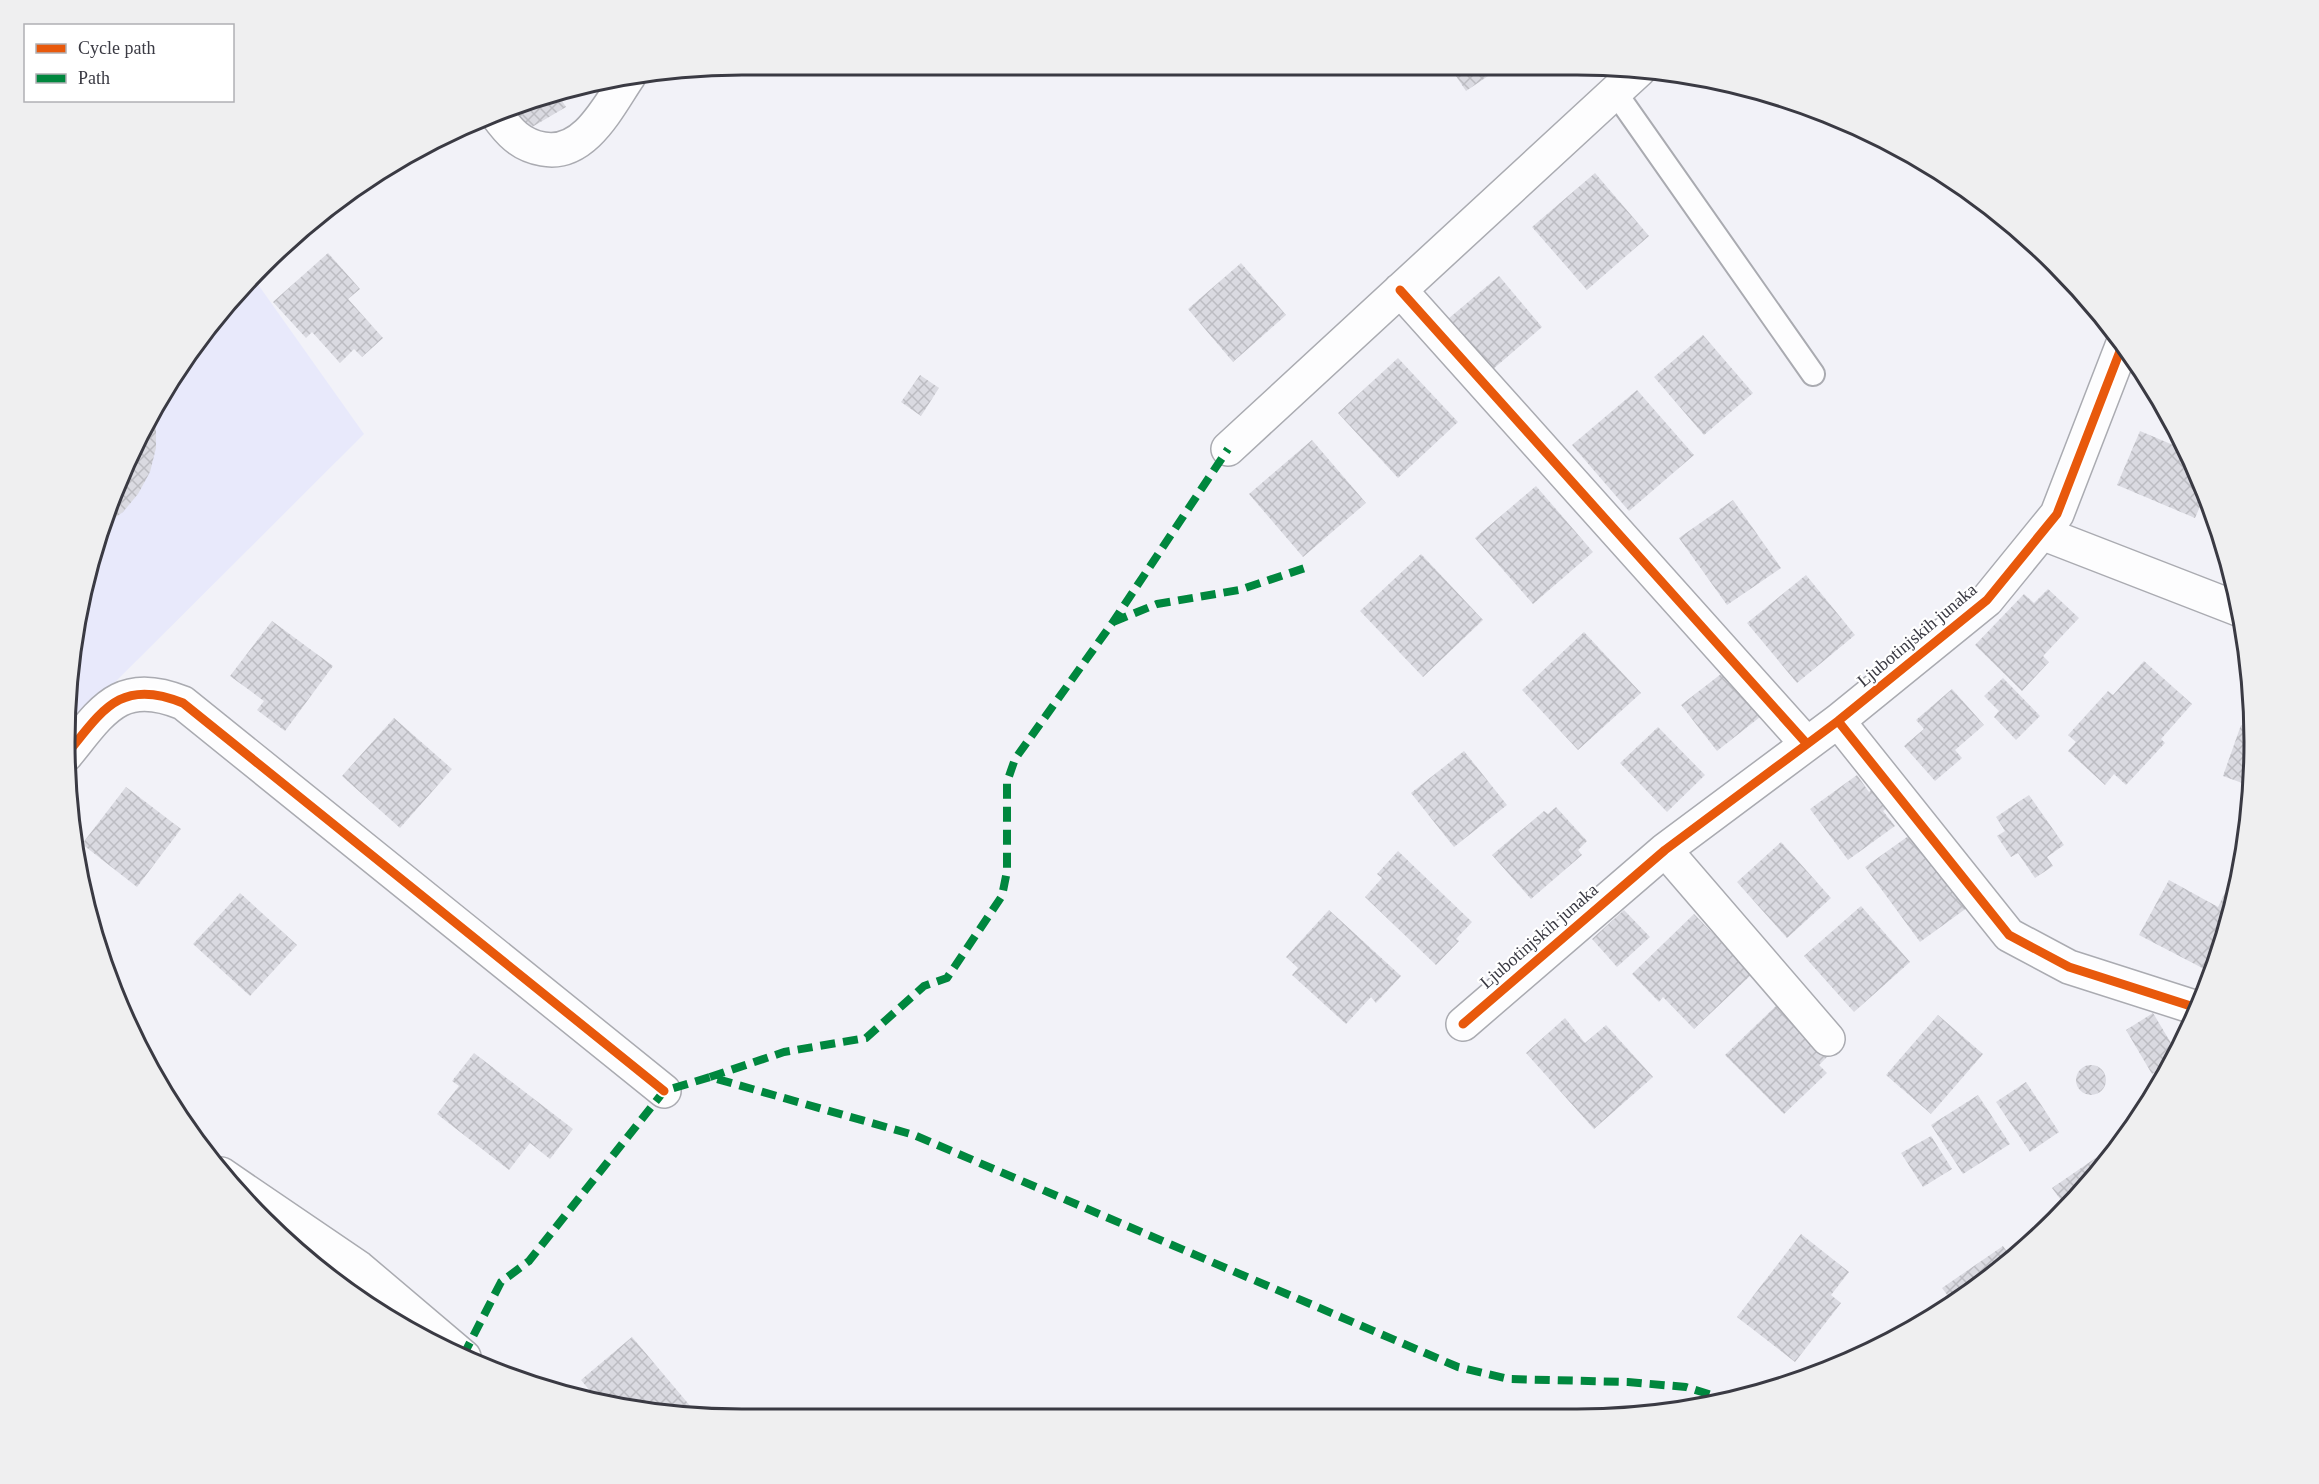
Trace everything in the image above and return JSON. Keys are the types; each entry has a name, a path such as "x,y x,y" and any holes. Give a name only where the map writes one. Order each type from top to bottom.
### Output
{"street":[{"path":"1228,449 1631,77"},
{"path":"501,121 510,133 533,147 550,150 567,149 584,138 621,86"},
{"path":"1400,290 1807,744"},
{"name":"Ljubotinjskih junaka","path":"1463,1024 1665,850 1838,722 1987,600 2057,514 2119,354"},
{"path":"2042,533 2230,606"},
{"path":"75,744 94,721 116,700 139,694 154,694 183,702 664,1091"},
{"path":"1838,722 2008,935 2069,967 2189,1005"},
{"path":"1665,850 1828,1039"},
{"path":"255,1197 358,1268 439,1336"}],"lane":[{"path":"1615,92 1813,375"}],"shaded area":[{"path":"258,284 364,434 75,722 76,698 88,612 110,528 126,487 164,408 187,371"}],"building":[{"path":"1455,75 1490,75 1466,91"},
{"path":"562,100 566,107 527,130 517,114"},
{"path":"1595,173 1649,236 1587,290 1532,227"},
{"path":"328,253 360,289 348,299 383,338 362,357 354,349 340,363 312,332 306,338 273,302"},
{"path":"1241,263 1286,315 1233,362 1188,309"},
{"path":"1499,276 1542,327 1492,370 1448,319"},
{"path":"1703,335 1753,393 1704,435 1654,377"},
{"path":"1398,358 1458,422 1398,478 1338,413"},
{"path":"920,375 939,388 921,416 901,402"},
{"path":"1637,390 1694,455 1629,511 1572,445"},
{"path":"156,424 156,448 150,472 138,494 123,512 114,518"},
{"path":"2140,431 2174,445 2200,506 2195,518 2117,485"},
{"path":"1312,440 1366,503 1303,557 1249,494"},
{"path":"1536,486 1593,552 1533,604 1475,538"},
{"path":"1733,500 1781,568 1727,605 1679,538"},
{"path":"1421,554 1483,620 1423,677 1360,611"},
{"path":"1806,575 1855,635 1797,683 1747,623"},
{"path":"2048,589 2079,618 2043,656 2049,662 2022,691 1975,645 2024,594 2034,603"},
{"path":"272,621 333,666 285,731 257,710 264,701 230,676"},
{"path":"1584,632 1641,693 1578,750 1522,690"},
{"path":"2144,661 2192,704 2161,739 2165,743 2126,785 2114,774 2105,785 2068,751 2076,742 2068,735 2108,691 2113,695"},
{"path":"1730,667 1765,713 1717,751 1681,705"},
{"path":"2003,678 2040,716 2016,740 1994,717 1999,711 1984,696"},
{"path":"1952,689 1984,725 1955,750 1962,758 1935,781 1904,746 1924,729 1916,720"},
{"path":"394,718 452,769 400,828 342,776"},
{"path":"2241,725 2244,726 2243,783 2223,776"},
{"path":"1658,727 1705,775 1667,812 1620,763"},
{"path":"1464,751 1507,805 1454,847 1411,793"},
{"path":"1857,775 1869,792 1878,785 1892,804 1883,811 1895,826 1848,860 1810,809"},
{"path":"126,787 181,829 137,887 84,845 83,842"},
{"path":"2029,795 2064,845 2047,857 2053,866 2035,878 2018,853 2011,857 1997,836 2005,831 1996,817"},
{"path":"1556,807 1587,841 1578,850 1582,855 1531,899 1492,855 1544,811 1548,814"},
{"path":"1921,827 1975,902 1920,942 1865,867"},
{"path":"1781,842 1831,898 1787,938 1737,882"},
{"path":"1398,851 1472,922 1456,939 1459,941 1436,965 1365,897 1382,878 1377,874"},
{"path":"2169,880 2218,907 2226,894 2204,969 2139,935"},
{"path":"240,893 297,945 250,996 193,944"},
{"path":"1861,906 1910,962 1854,1012 1804,956"},
{"path":"1329,910 1401,976 1376,1003 1371,997 1346,1024 1292,975 1298,968 1286,957"},
{"path":"1624,910 1650,937 1617,967 1592,939"},
{"path":"1694,914 1752,974 1694,1029 1663,997 1659,1002 1632,974"},
{"path":"1778,1004 1828,1056 1819,1065 1827,1073 1784,1114 1725,1055"},
{"path":"2153,1013 2171,1044 2158,1071 2152,1074 2126,1030"},
{"path":"1938,1015 1983,1054 1931,1114 1886,1075"},
{"path":"1565,1018 1585,1043 1606,1025 1653,1077 1594,1129 1526,1053"},
{"path":"474,1053 573,1129 550,1159 530,1143 509,1170 437,1114 459,1086 452,1081"},
{"path":"2091,1065 2102,1069 2106,1080 2102,1091 2091,1095 2080,1091 2076,1080 2080,1069"},
{"path":"2026,1082 2059,1132 2030,1152 1996,1102"},
{"path":"1978,1095 2010,1144 1963,1174 1931,1125"},
{"path":"1931,1136 1952,1169 1923,1187 1901,1153"},
{"path":"2100,1155 2061,1201 2052,1188"},
{"path":"1801,1234 1849,1272 1831,1295 1841,1303 1795,1362 1737,1317"},
{"path":"2003,1246 2007,1251 1948,1297 1942,1288"},
{"path":"632,1337 691,1407 590,1391 581,1380"}],"marked path":[{"path":"710,1077 784,1052 866,1038 924,986 947,978 1002,896 1007,871 1007,782 1015,759 1113,622 1228,449"},
{"path":"1113,622 1157,604 1239,590 1305,568"},
{"path":"467,1349 501,1282 529,1261 664,1091 710,1077 914,1135 1458,1367 1509,1379 1628,1382 1686,1387 1712,1395"}],"cycle path":[{"path":"1400,290 1807,744"},
{"path":"1463,1024 1665,850 1838,721 1987,600 2057,514 2119,354"},
{"path":"75,744 102,712 128,696 143,694 161,696 183,703 664,1091"},
{"path":"1838,721 2009,935 2069,967 2189,1005"}]}
